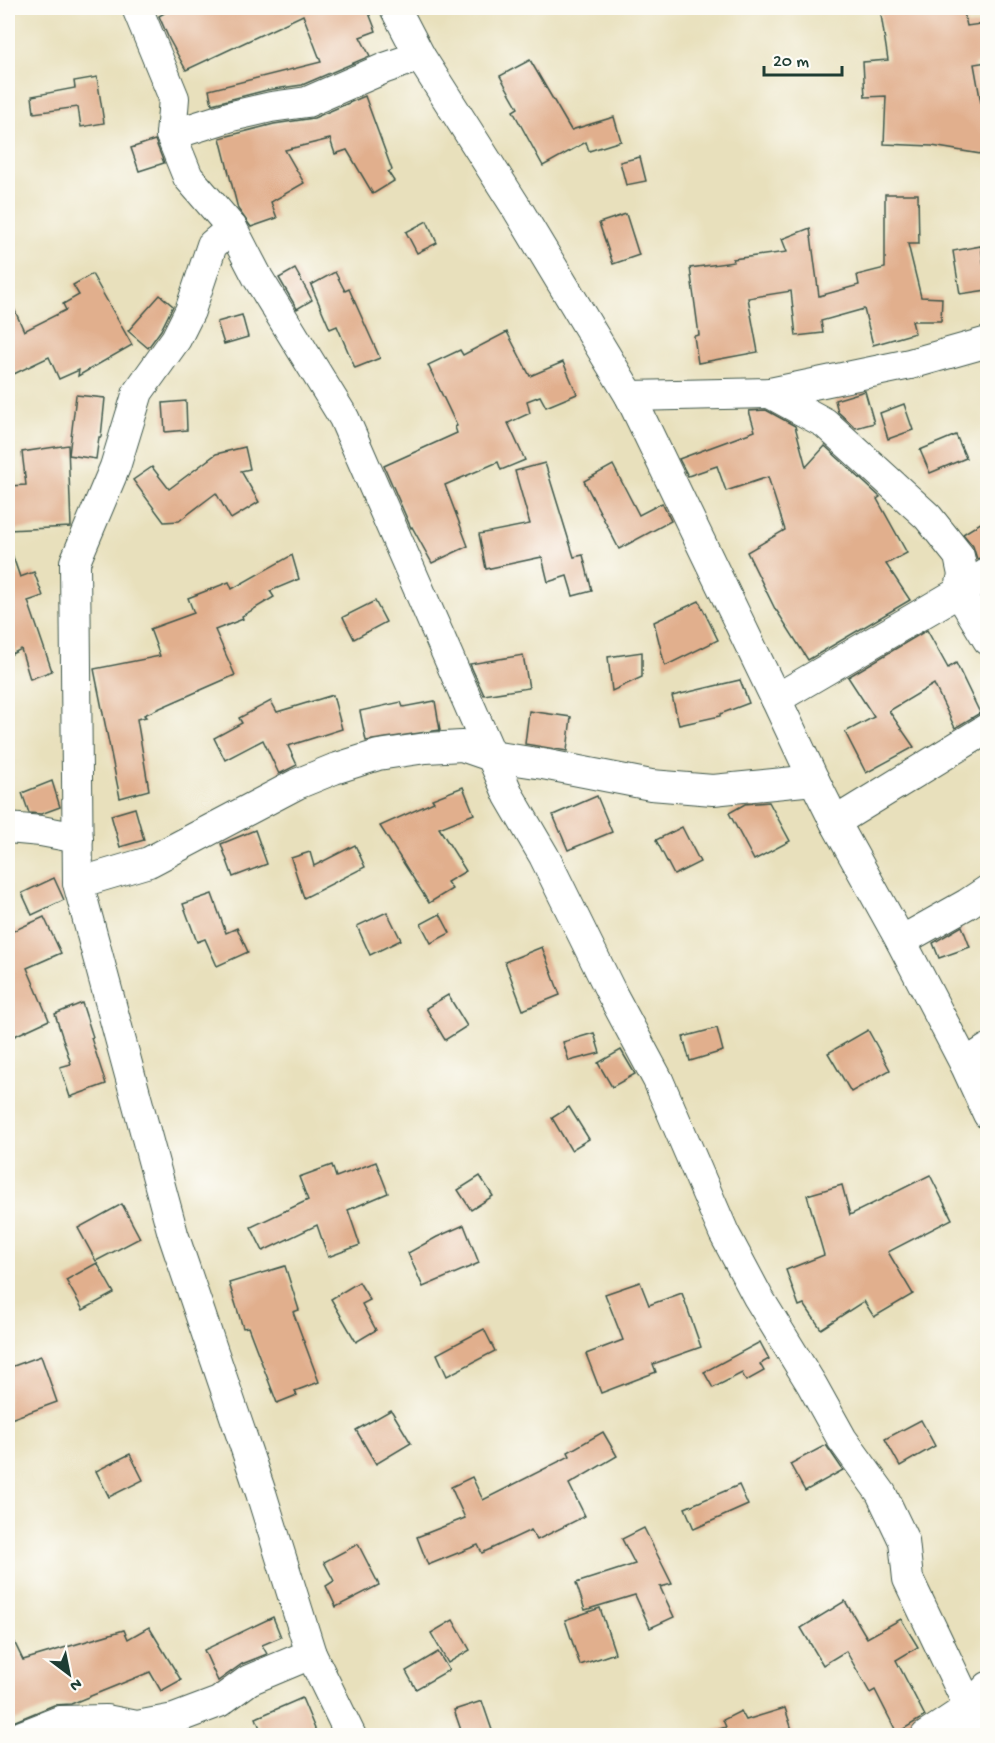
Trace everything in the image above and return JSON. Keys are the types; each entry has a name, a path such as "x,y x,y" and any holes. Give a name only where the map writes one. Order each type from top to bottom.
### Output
{"street":[{"path":"137,8 174,98 171,135 188,177 232,228 258,278 344,418 509,796 544,856 613,996 658,1080 724,1233 758,1297 842,1439 881,1493 904,1541 908,1579 978,1697 983,1736"},
{"path":"395,8 420,56 518,210 630,396 834,822 901,940 976,1057 987,1114"},
{"path":"171,135 232,116 307,102 385,68 420,56"},
{"path":"232,228 212,245 186,320 176,339 138,392 116,467 75,562 78,883 173,1234 261,1493 311,1654 351,1736"},
{"path":"630,396 770,393 910,364 987,342"},
{"path":"770,393 825,423 928,517 959,556 963,575 959,592 987,640"},
{"path":"777,699 959,592 987,573"},
{"path":"834,822 987,728"},
{"path":"78,883 149,862 297,784 334,769 378,755 426,748 462,746 491,756 651,785 713,790 813,780"},
{"path":"8,828 78,838"},
{"path":"901,940 967,904 987,890"},
{"path":"22,1736 60,1721 106,1720 137,1726 174,1719 219,1702 249,1680 311,1654"},
{"path":"926,1736 978,1697"}],"building":[{"path":"173,8 367,8 376,31 360,37 370,56 302,85 267,90 212,104 209,90 321,62 303,15 186,70 159,16"},
{"path":"880,8 963,8 967,26 987,23 987,62 974,64 984,120 987,121 987,155 932,146 884,144 886,96 865,97 863,62 888,60"},
{"path":"530,60 571,130 614,117 621,141 589,151 586,142 543,166 513,111 518,108 500,76"},
{"path":"97,77 104,123 81,127 78,107 34,113 32,96 75,88 74,81"},
{"path":"365,96 392,170 388,172 394,181 373,194 347,150 335,154 330,139 285,150 304,183 271,202 277,218 251,227 238,209 220,138 274,124 314,118"},
{"path":"155,140 164,163 139,171 131,148"},
{"path":"640,157 646,181 626,185 620,162"},
{"path":"885,194 918,194 919,244 908,244 921,297 942,298 941,321 912,321 915,333 873,345 864,309 821,321 823,333 796,336 791,291 748,298 758,352 698,363 694,336 699,335 690,268 734,262 733,259 787,252 782,239 810,228 819,296 859,285 857,275 885,268"},
{"path":"626,214 639,255 613,264 599,223"},
{"path":"427,221 437,243 417,253 406,232"},
{"path":"981,246 987,290 960,294 953,251"},
{"path":"295,269 312,300 297,309 279,278"},
{"path":"335,272 345,291 349,289 380,358 355,368 337,326 330,329 311,285"},
{"path":"92,274 132,345 78,376 79,370 59,379 49,357 14,374 8,360 8,295 24,331 66,310 63,304 79,295 73,285"},
{"path":"160,295 173,306 161,330 148,348 128,331"},
{"path":"242,315 248,337 224,344 217,322"},
{"path":"507,332 530,376 563,362 577,394 546,407 540,396 527,401 530,413 508,423 525,460 501,470 498,462 445,485 468,546 432,563 411,528 384,466 457,433 455,427 457,426 428,365 460,350 463,355"},
{"path":"865,391 874,423 856,428 838,412 835,400"},
{"path":"76,395 105,398 96,459 69,455"},
{"path":"186,401 187,430 165,432 163,403"},
{"path":"904,404 913,430 888,439 880,413"},
{"path":"766,410 795,426 806,467 825,446 880,497 877,499 907,553 886,564 910,600 808,660 776,611 747,552 785,530 768,477 726,491 717,466 688,476 679,459 755,431 749,411"},
{"path":"956,435 966,458 930,473 920,450"},
{"path":"68,445 71,527 8,530 8,486 26,485 22,452"},
{"path":"245,447 250,469 241,471 259,502 231,519 216,493 179,521 164,522 133,480 152,467 169,489 216,454"},
{"path":"545,463 574,557 583,555 592,591 573,596 567,576 548,582 542,557 486,569 479,534 530,524 515,471"},
{"path":"613,465 639,515 662,503 671,521 619,549 584,481"},
{"path":"987,519 987,556 977,559 973,546 963,534"},
{"path":"8,551 11,551 20,577 34,572 43,596 28,601 52,671 30,679 21,649 8,656"},
{"path":"292,555 299,579 270,591 274,597 242,616 243,619 215,630 235,675 144,715 146,717 137,719 149,790 120,798 94,669 160,656 150,629 194,613 188,598 229,582 232,589"},
{"path":"375,601 386,622 354,639 343,617"},
{"path":"699,601 718,640 665,666 654,622"},
{"path":"927,630 948,668 956,663 980,713 955,728 934,684 889,711 914,747 866,773 845,732 874,717 848,677"},
{"path":"642,652 642,677 612,691 608,657"},
{"path":"523,655 529,688 484,695 470,664"},
{"path":"740,680 749,703 720,714 720,716 679,725 672,696"},
{"path":"333,695 342,729 288,746 297,765 279,774 263,740 225,760 214,738 242,723 239,718 271,701 277,712"},
{"path":"435,701 440,730 366,741 360,711 401,702 403,707"},
{"path":"529,711 571,717 567,751 525,744"},
{"path":"52,781 60,807 41,814 29,813 22,793"},
{"path":"463,787 474,814 439,828 466,871 447,882 452,889 429,903 380,826 434,802 432,799"},
{"path":"597,796 612,832 568,850 553,815"},
{"path":"769,802 790,841 754,860 729,813 745,804"},
{"path":"135,808 144,840 120,847 111,815"},
{"path":"682,827 700,862 674,875 656,840"},
{"path":"255,830 267,864 233,877 221,844"},
{"path":"355,845 365,867 304,898 291,858 310,852 314,866"},
{"path":"54,878 64,900 32,915 22,893"},
{"path":"212,894 226,933 237,928 248,952 217,966 205,939 197,942 183,904"},
{"path":"387,912 401,940 370,955 357,926"},
{"path":"440,914 450,933 431,943 421,924"},
{"path":"44,917 61,953 27,968 49,1020 8,1039 8,924 11,932"},
{"path":"962,926 970,947 939,958 933,943"},
{"path":"542,947 560,995 523,1010 505,962"},
{"path":"448,995 467,1026 445,1040 426,1008"},
{"path":"82,1003 106,1084 70,1097 60,1067 71,1064 55,1014"},
{"path":"717,1028 723,1051 690,1061 683,1037"},
{"path":"868,1030 890,1070 851,1092 828,1053"},
{"path":"594,1033 600,1053 569,1061 563,1042"},
{"path":"621,1050 635,1074 612,1087 598,1063"},
{"path":"569,1107 589,1139 571,1150 552,1118"},
{"path":"376,1162 388,1193 348,1210 360,1245 328,1257 317,1225 263,1251 251,1227 308,1200 299,1177 332,1165 336,1177"},
{"path":"930,1175 952,1219 888,1252 913,1294 874,1317 864,1301 821,1329 804,1304 799,1306 786,1270 824,1255 807,1195 842,1185 850,1215"},
{"path":"480,1176 493,1196 471,1210 458,1190"},
{"path":"122,1204 140,1238 96,1261 78,1228"},
{"path":"464,1225 479,1263 423,1287 408,1253"},
{"path":"97,1263 114,1293 83,1310 66,1280"},
{"path":"285,1266 299,1310 293,1312 319,1382 295,1391 297,1395 277,1403 248,1327 243,1328 229,1283"},
{"path":"359,1282 370,1300 362,1304 376,1330 356,1342 331,1299"},
{"path":"640,1282 649,1305 682,1293 701,1347 653,1364 656,1372 601,1393 586,1354 623,1340 605,1294"},
{"path":"484,1329 495,1351 447,1376 437,1354"},
{"path":"760,1342 769,1359 760,1364 764,1371 746,1381 742,1373 713,1388 704,1372"},
{"path":"41,1356 57,1402 8,1420 8,1368"},
{"path":"391,1410 411,1443 376,1464 356,1430"},
{"path":"921,1420 935,1446 900,1466 885,1439"},
{"path":"603,1432 617,1456 569,1484 585,1516 537,1540 531,1530 482,1553 478,1545 428,1565 417,1537 465,1518 451,1487 472,1477 483,1500 570,1456 568,1452"},
{"path":"826,1445 843,1470 805,1491 790,1464"},
{"path":"130,1454 143,1480 109,1497 96,1471"},
{"path":"739,1485 748,1505 694,1529 685,1508"},
{"path":"644,1528 672,1584 660,1587 674,1617 650,1628 635,1595 585,1610 576,1583 635,1564 622,1539"},
{"path":"358,1544 379,1585 336,1607 326,1586 334,1581 324,1562"},
{"path":"845,1601 867,1638 901,1619 918,1647 896,1660 925,1716 897,1733 875,1690 870,1693 846,1651 823,1665 801,1628"},
{"path":"600,1608 615,1653 580,1665 565,1620"},
{"path":"273,1617 281,1637 262,1645 267,1654 242,1664 218,1681 204,1650"},
{"path":"453,1620 470,1650 448,1663 431,1633"},
{"path":"149,1627 181,1680 161,1691 150,1672 71,1704 54,1705 13,1722 8,1708 8,1629 23,1660 124,1630 128,1639"},
{"path":"438,1652 449,1670 416,1689 406,1671"},
{"path":"302,1698 318,1736 263,1736 256,1718"},
{"path":"482,1701 494,1736 463,1736 454,1710"},
{"path":"785,1708 794,1736 714,1736 713,1731 726,1727 723,1720 741,1711 746,1720"}]}
